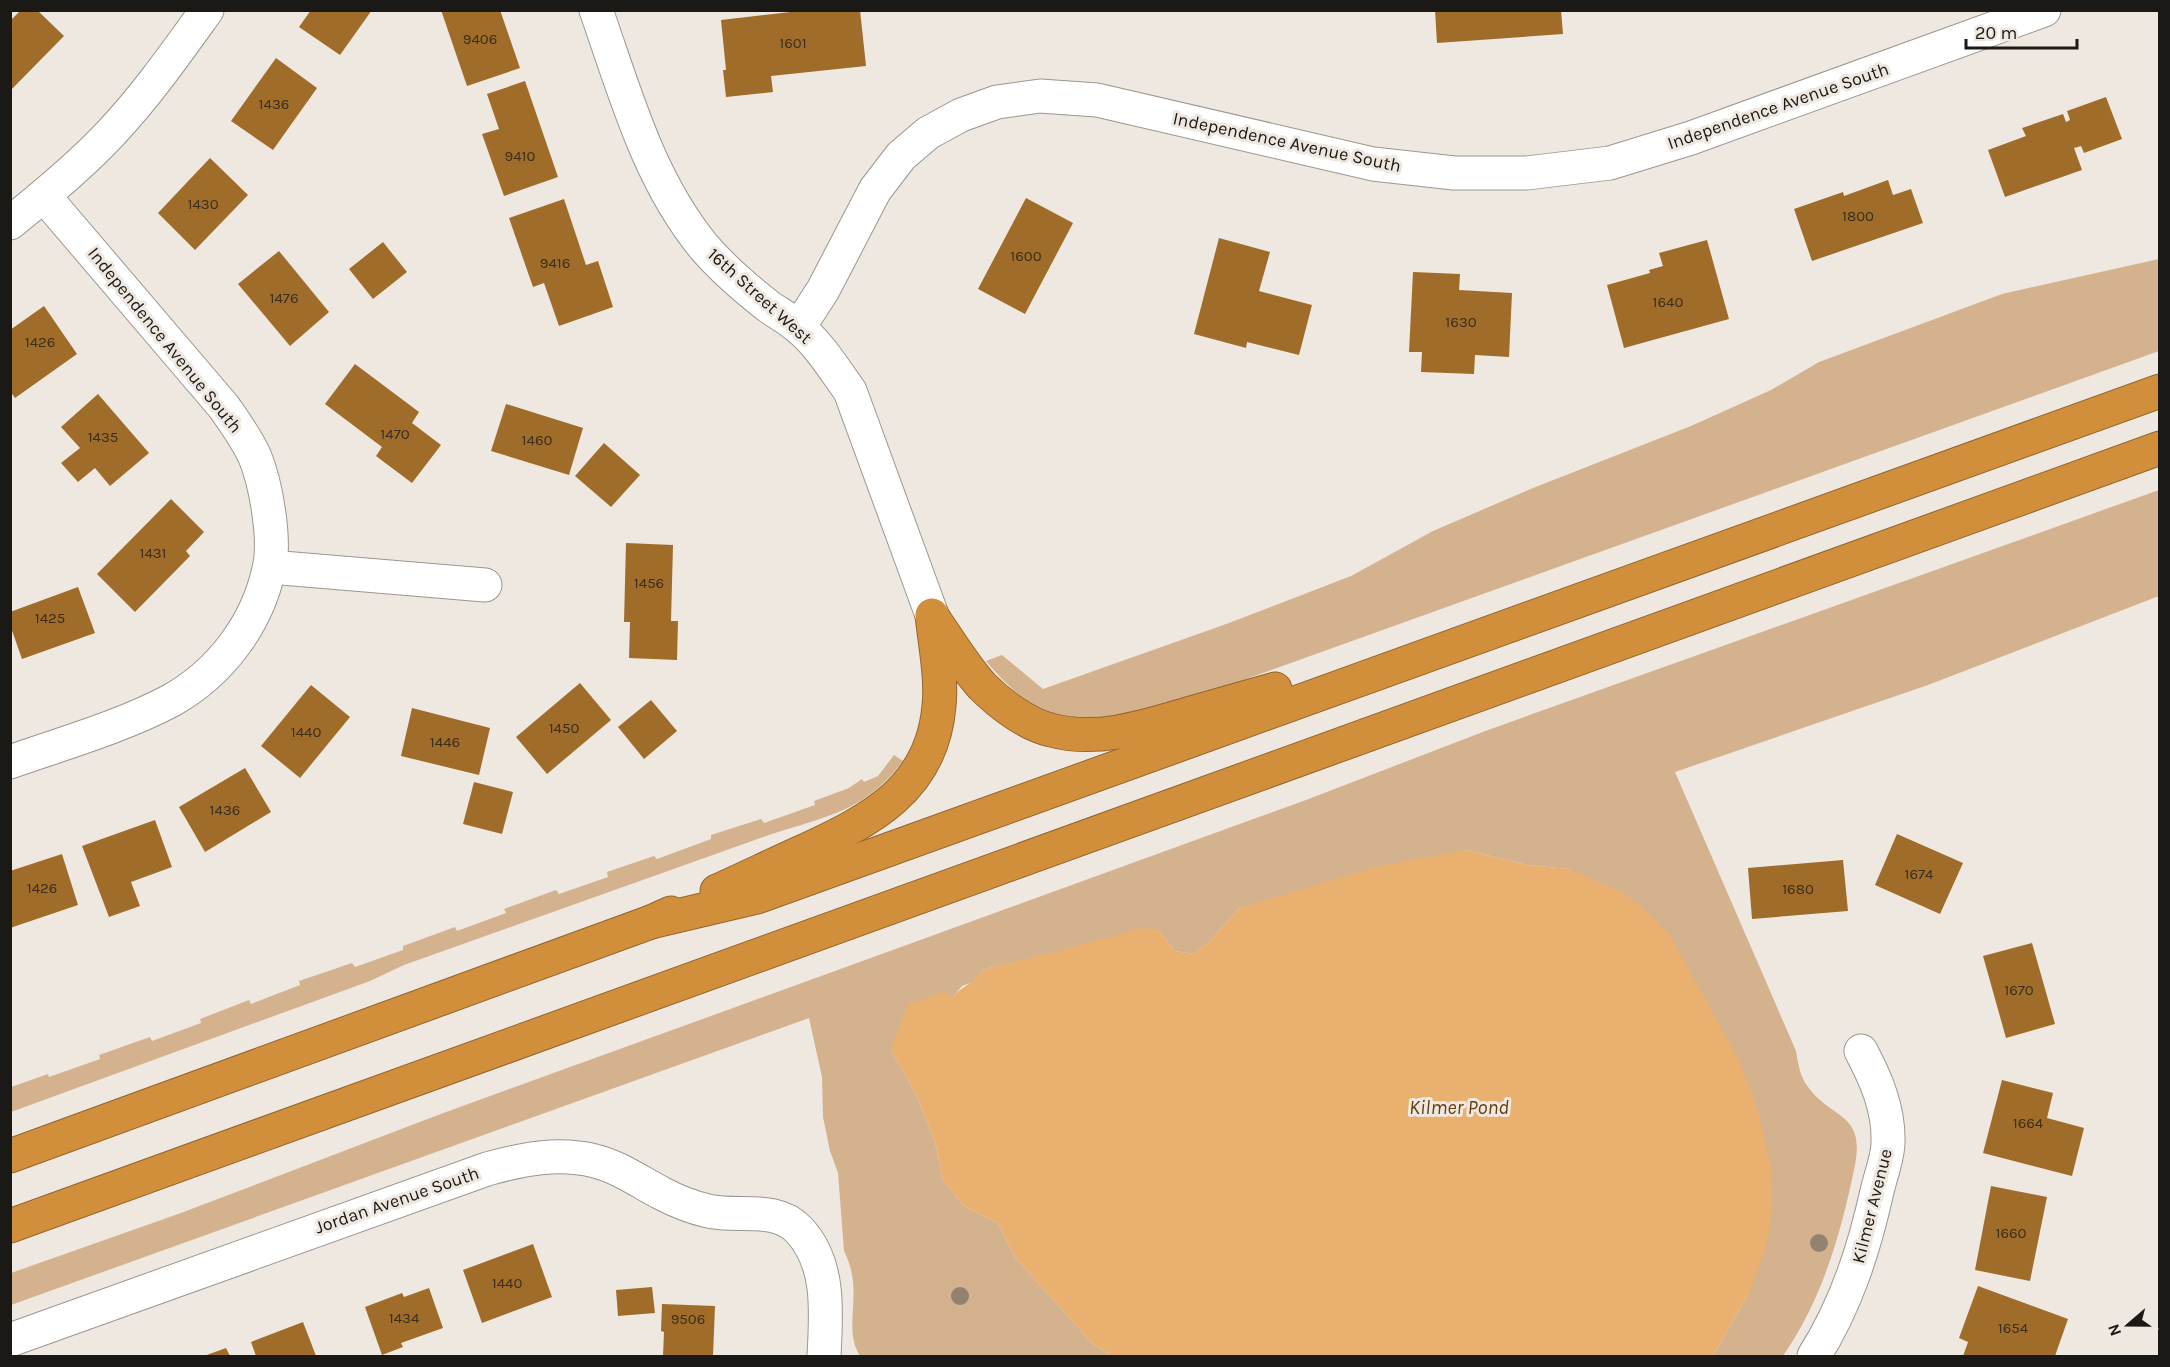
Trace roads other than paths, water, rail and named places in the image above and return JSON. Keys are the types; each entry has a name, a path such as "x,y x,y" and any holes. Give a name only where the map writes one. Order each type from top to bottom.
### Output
{"highway":[{"path":"651,922 757,897 2160,391"},
{"path":"10,1226 2160,448"},
{"path":"932,615 968,668 983,686 1006,706 1029,721 1051,730 1077,734 1136,729 1576,601"},
{"path":"10,1156 651,922 844,832 887,806 903,790 928,755 940,705 932,615"}],"street":[{"path":"10,223 44,196 109,135 145,93 207,10"},
{"name":"16th Street West","path":"596,10 650,158 684,220 728,273 799,327 827,358 850,391 932,615"},
{"name":"Independence Avenue South","path":"799,327 823,290 875,190 901,156 928,133 961,115 997,102 1040,96 1097,100 1373,164 1454,173 1527,173 1610,164 1691,138 2044,10"},
{"name":"Independence Avenue South","path":"10,762 138,717 173,699 202,680 225,657 241,635 258,604 270,567 270,526 265,491 255,458 242,433 224,407 44,196"},
{"path":"270,567 485,585"},
{"name":"Kilmer Avenue","path":"1814,1356 1839,1311 1858,1266 1888,1143 1885,1109 1873,1074 1861,1051"},
{"name":"Jordan Avenue South","path":"10,1340 487,1169 519,1160 551,1157 596,1161 626,1173 685,1205 711,1212 736,1215 765,1214 789,1221 811,1245 821,1269 826,1307 824,1356"}],"water":[{"name":"Kilmer Pond","path":"1466,850 1527,865 1568,869 1622,892 1639,905 1669,934 1739,1060 1757,1107 1771,1167 1772,1208 1766,1246 1750,1291 1713,1356 1112,1356 1092,1343 1015,1257 998,1223 964,1206 943,1180 935,1142 916,1094 891,1050 908,1004 942,993 953,997 977,978 984,969 1143,928 1158,930 1175,951 1193,954 1208,943 1240,908 1376,867"}]}
